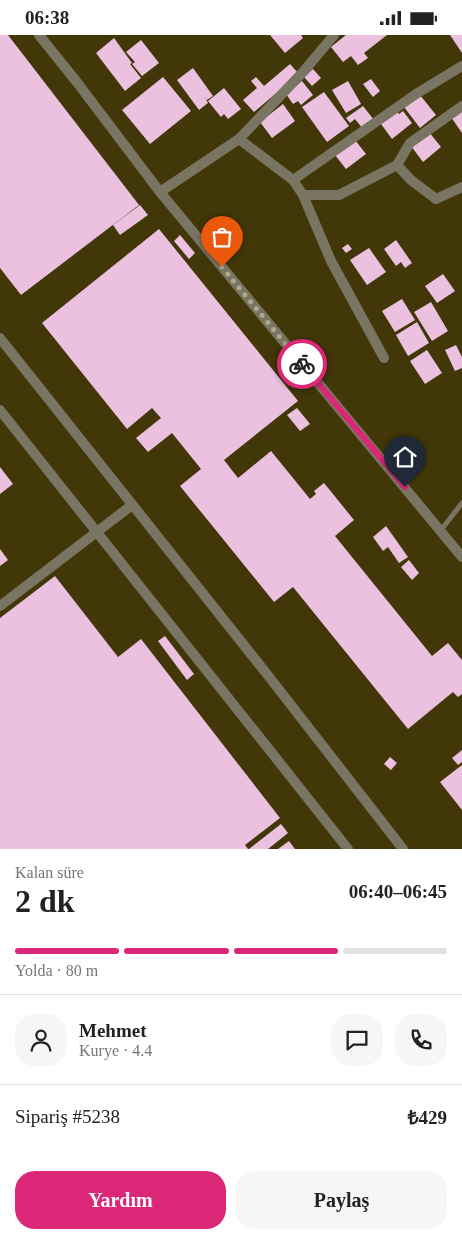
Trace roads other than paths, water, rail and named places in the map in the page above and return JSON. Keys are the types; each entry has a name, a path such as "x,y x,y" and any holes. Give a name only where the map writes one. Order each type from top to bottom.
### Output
{"street":[{"path":"39,35 160,191 462,557"},
{"path":"160,191 239,139 304,71 334,35"},
{"path":"293,180 416,94 462,66"},
{"path":"304,195 339,195 397,165 410,143 462,106"},
{"path":"239,139 293,180 304,195 330,261 384,358"},
{"path":"397,165 411,180 436,199 462,187"},
{"path":"0,338 403,849"},
{"path":"0,411 348,849"},
{"path":"0,606 132,505"}],"lane":[{"path":"441,530 462,503"}]}
